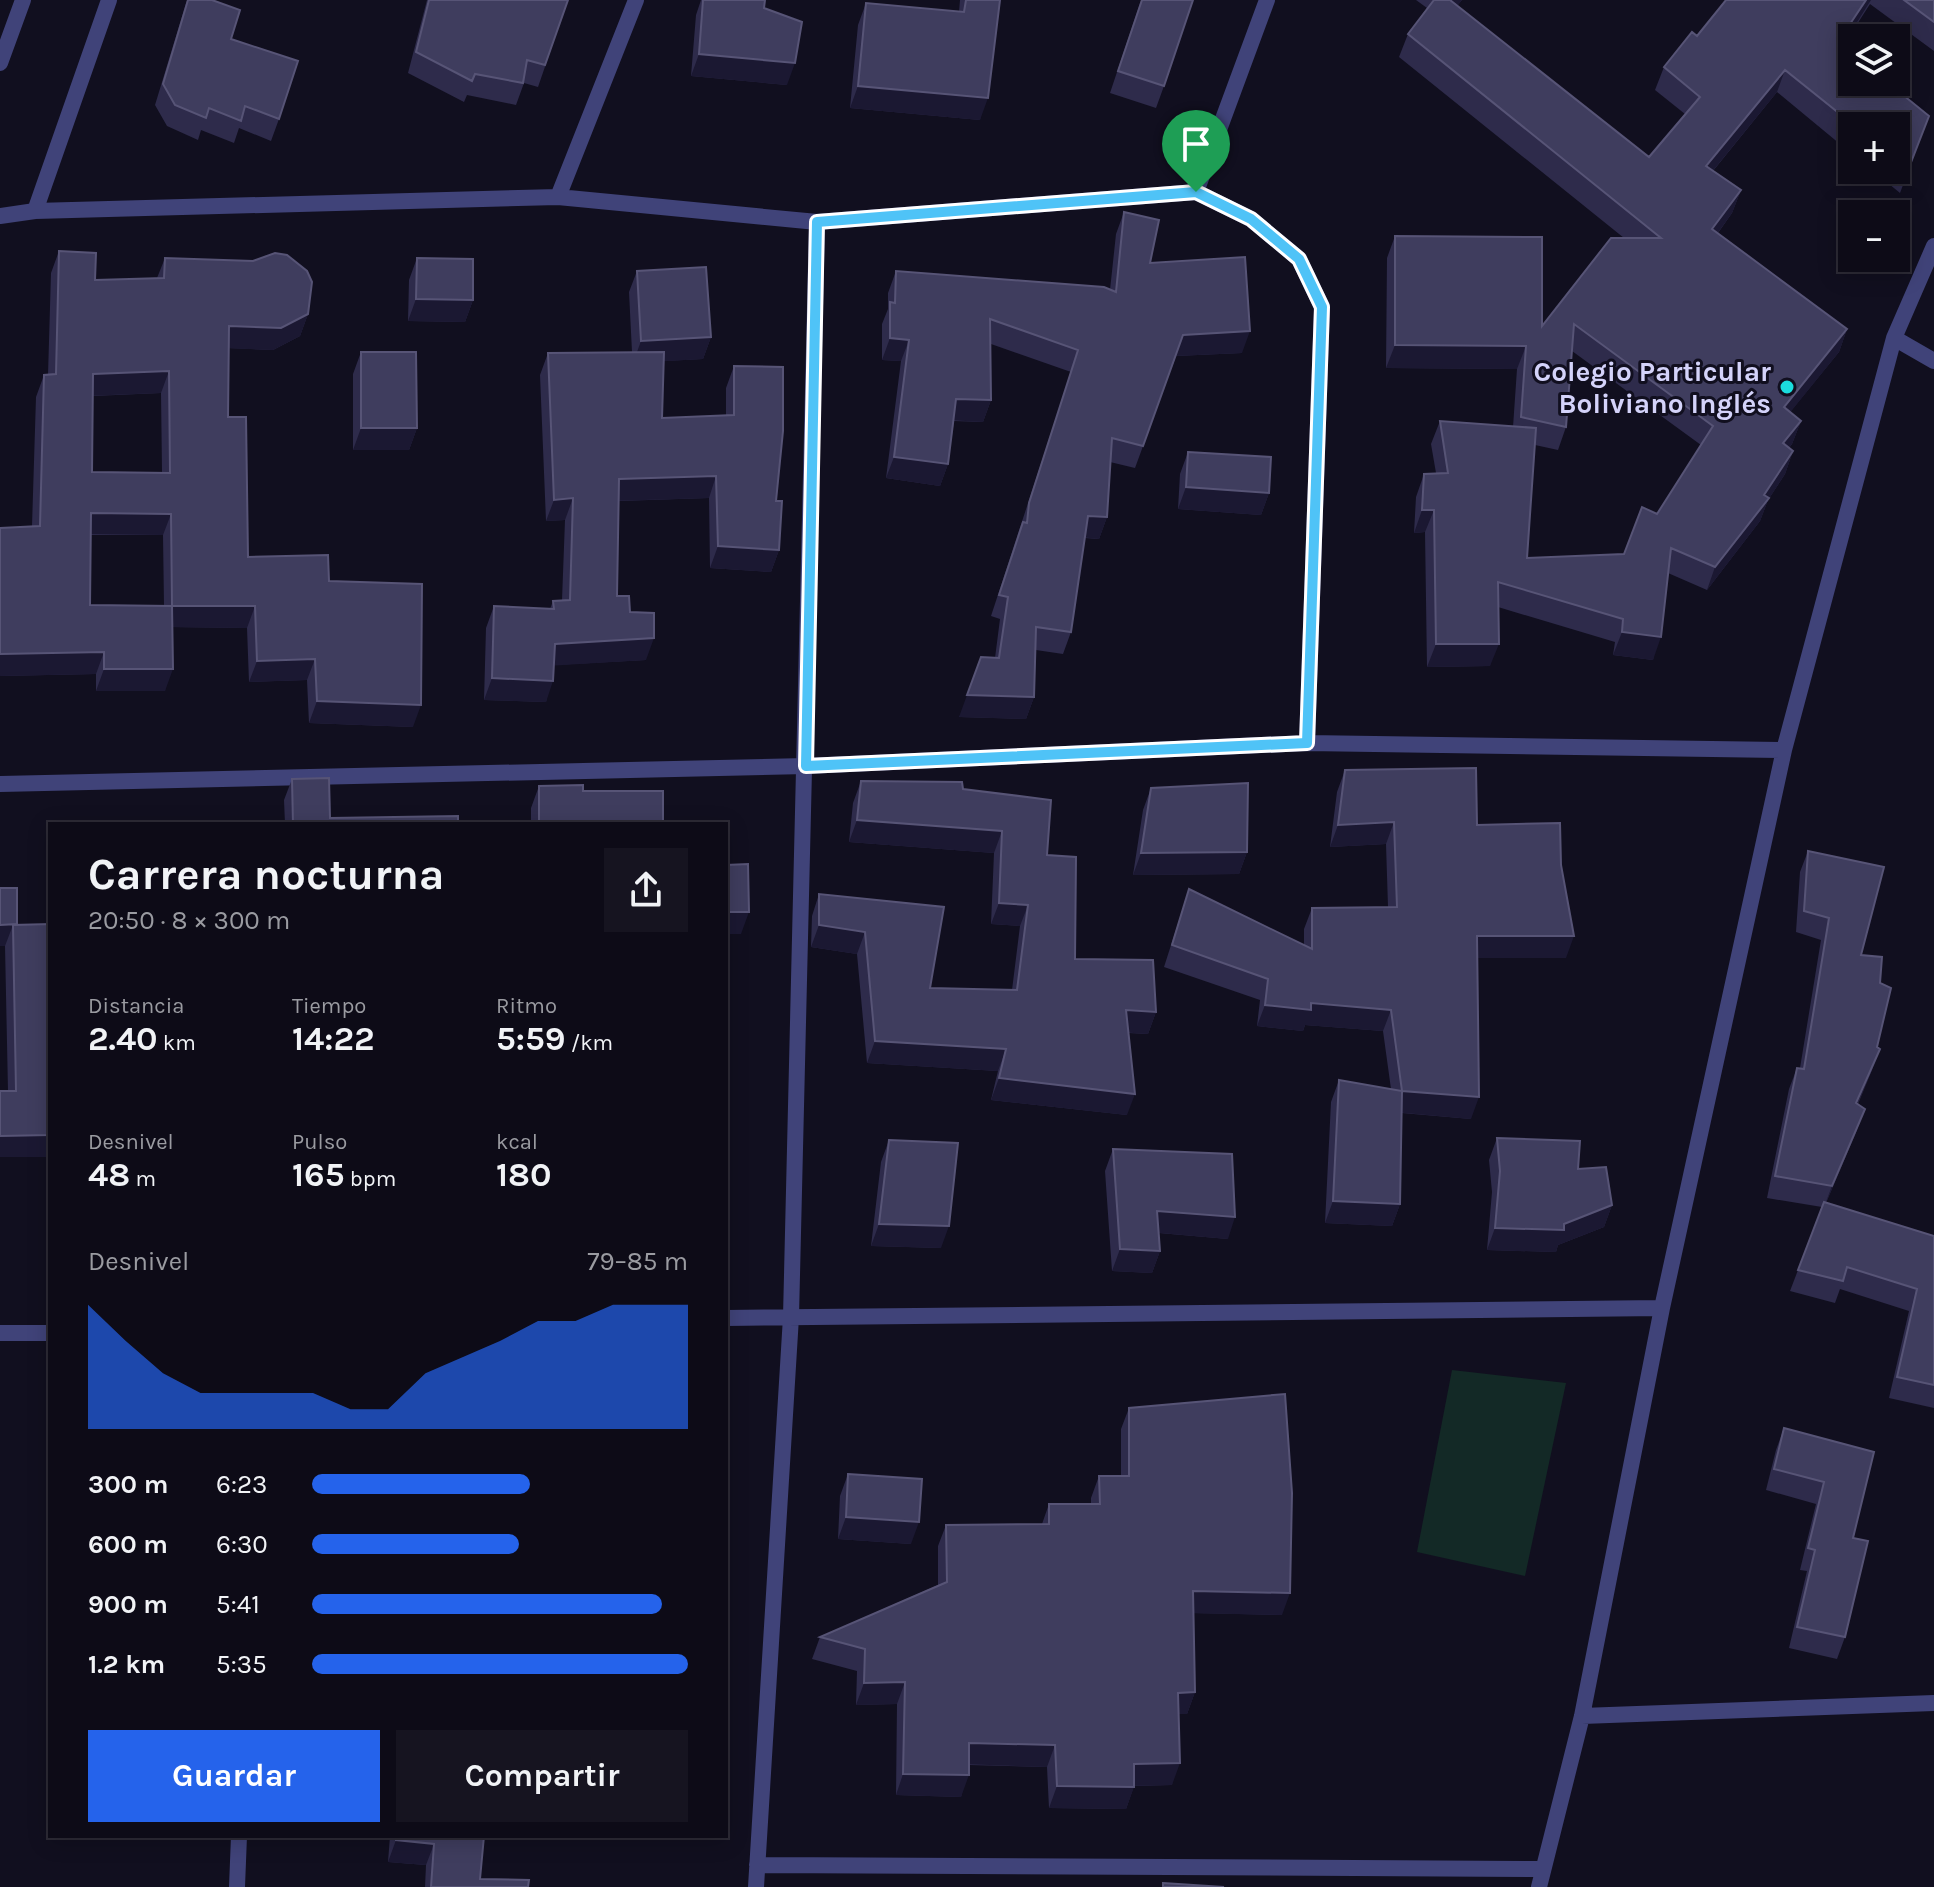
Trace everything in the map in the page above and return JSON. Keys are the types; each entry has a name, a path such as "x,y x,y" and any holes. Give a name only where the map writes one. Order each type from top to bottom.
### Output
{"street":[{"path":"0,63 23,0"},
{"path":"35,211 109,0"},
{"path":"558,197 636,0"},
{"path":"1196,192 1267,0"},
{"path":"0,216 35,211 558,197 817,222 1196,192 1251,219 1299,259 1322,307 1307,743"},
{"path":"756,1887 791,1317 817,222"},
{"path":"1539,1887 1582,1716 1662,1308 1784,750 1894,338 1934,246"},
{"path":"1894,338 1934,361"},
{"path":"0,784 806,766 1307,743 1784,750"},
{"path":"728,1318 1662,1308"},
{"path":"0,1333 48,1333"},
{"path":"1582,1716 1934,1703"},
{"path":"237,1887 239,1838"},
{"path":"757,1865 1543,1869"}],"green space":[{"path":"1452,1370 1566,1383 1525,1576 1417,1552"}],"building":[{"path":"188,0 212,0 240,10 231,39 298,61 279,119 245,106 241,121 209,108 206,118 175,105 163,84"},
{"path":"429,0 568,0 545,65 527,60 523,83 475,74 472,81 416,52"},
{"path":"703,0 765,0 764,8 802,22 795,63 699,54"},
{"path":"966,0 1000,0 988,98 858,86 866,3 964,12"},
{"path":"1142,0 1193,0 1164,86 1118,71"},
{"path":"1434,0 1450,0 1649,157 1700,97 1664,67 1692,32 1697,36 1726,0 1866,0 1850,24 1838,24 1838,96 1904,96 1929,116 1910,165 1910,112 1838,112 1785,70 1706,166 1741,190 1712,229 1847,329 1784,407 1801,421 1783,443 1793,451 1764,495 1769,498 1715,567 1671,548 1661,637 1622,632 1623,619 1498,582 1499,644 1436,644 1434,510 1422,510 1424,474 1448,473 1440,421 1536,428 1527,558 1624,554 1642,507 1657,514 1713,426 1574,324 1566,427 1521,417 1526,346 1395,345 1395,236 1542,237 1542,326 1611,238 1661,238 1408,34"},
{"path":"1904,0 1934,0 1934,22"},
{"path":"1124,212 1159,220 1150,263 1245,257 1250,331 1183,335 1143,446 1112,438 1107,517 1088,516 1071,632 1036,627 1034,697 967,695 981,657 999,658 1008,597 999,595 1023,522 1027,523 1029,503 1078,350 990,319 991,400 956,399 948,464 894,457 909,340 890,338 890,302 895,303 896,271 1104,287 1116,292"},
{"path":"59,251 96,253 95,280 164,278 165,258 253,261 275,253 287,255 307,271 312,282 308,314 281,328 229,326 228,417 246,417 248,557 328,555 329,581 422,584 421,705 317,701 315,659 257,661 255,606 172,606 173,669 104,669 104,652 0,654 0,528 40,526 44,375 56,374","holes":["169,371 170,473 92,472 93,374","91,513 171,514 172,606 90,605"]},
{"path":"417,258 473,259 473,300 416,299"},
{"path":"706,267 711,337 641,341 637,271"},
{"path":"361,352 416,352 417,428 361,428"},
{"path":"664,352 662,418 734,415 734,366 783,367 783,431 776,501 782,501 779,550 718,546 716,476 619,479 617,596 629,596 630,612 654,613 654,638 555,644 553,681 492,678 494,606 554,609 553,601 570,600 573,498 554,500 548,353"},
{"path":"1188,452 1271,457 1269,493 1186,487"},
{"path":"1476,768 1477,825 1560,823 1561,865 1574,936 1477,936 1479,1097 1402,1091 1391,1010 1311,1003 1311,1010 1265,1005 1268,979 1172,945 1189,889 1312,949 1312,908 1397,907 1394,822 1338,825 1345,770"},
{"path":"329,778 330,818 458,816 458,822 293,822 292,779"},
{"path":"861,781 962,782 963,789 1051,800 1047,855 1076,857 1075,959 1153,960 1156,1012 1126,1010 1135,1094 999,1078 1006,1049 875,1041 865,932 819,925 819,894 944,907 930,988 1017,990 1028,905 999,903 1002,831 857,820"},
{"path":"1248,783 1247,852 1141,853 1151,788"},
{"path":"583,785 583,791 663,791 663,822 539,822 539,786"},
{"path":"1808,851 1884,867 1861,955 1882,957 1880,983 1891,988 1877,1047 1880,1049 1856,1103 1865,1109 1832,1186 1775,1176 1797,1068 1804,1069 1829,918 1804,911"},
{"path":"748,864 749,912 728,912 728,865"},
{"path":"0,888 17,888 17,924 0,925"},
{"path":"48,924 48,1135 0,1136 0,1091 16,1091 13,925"},
{"path":"1339,1080 1402,1091 1400,1204 1333,1201"},
{"path":"1497,1138 1580,1141 1578,1169 1606,1167 1612,1205 1564,1224 1564,1230 1495,1228 1500,1171"},
{"path":"889,1140 958,1143 949,1226 879,1224"},
{"path":"1113,1149 1232,1154 1235,1217 1157,1211 1160,1251 1120,1249"},
{"path":"1824,1202 1934,1236 1934,1385 1897,1377 1917,1289 1847,1267 1843,1281 1798,1270"},
{"path":"1285,1394 1292,1493 1290,1593 1193,1591 1195,1692 1178,1693 1180,1763 1134,1764 1134,1787 1057,1786 1055,1745 969,1743 969,1775 903,1774 905,1682 864,1683 865,1649 820,1637 947,1582 946,1525 1049,1524 1049,1504 1100,1504 1099,1476 1129,1476 1129,1408"},
{"path":"1784,1428 1874,1452 1853,1538 1868,1541 1845,1637 1797,1627 1815,1550 1808,1548 1824,1482 1774,1469"},
{"path":"848,1474 922,1479 919,1522 846,1517"},
{"path":"484,1838 480,1879 529,1880 528,1887 431,1887 434,1844 396,1840"},
{"path":"1163,1883 1224,1887 1163,1887"}],"place":[{"name":"Colegio Particular Boliviano Inglés","path":"1787,387"}],"route":[{"path":"1196,192 1251,219 1299,259 1322,307 1307,743 806,766 817,222 1196,192"}]}
